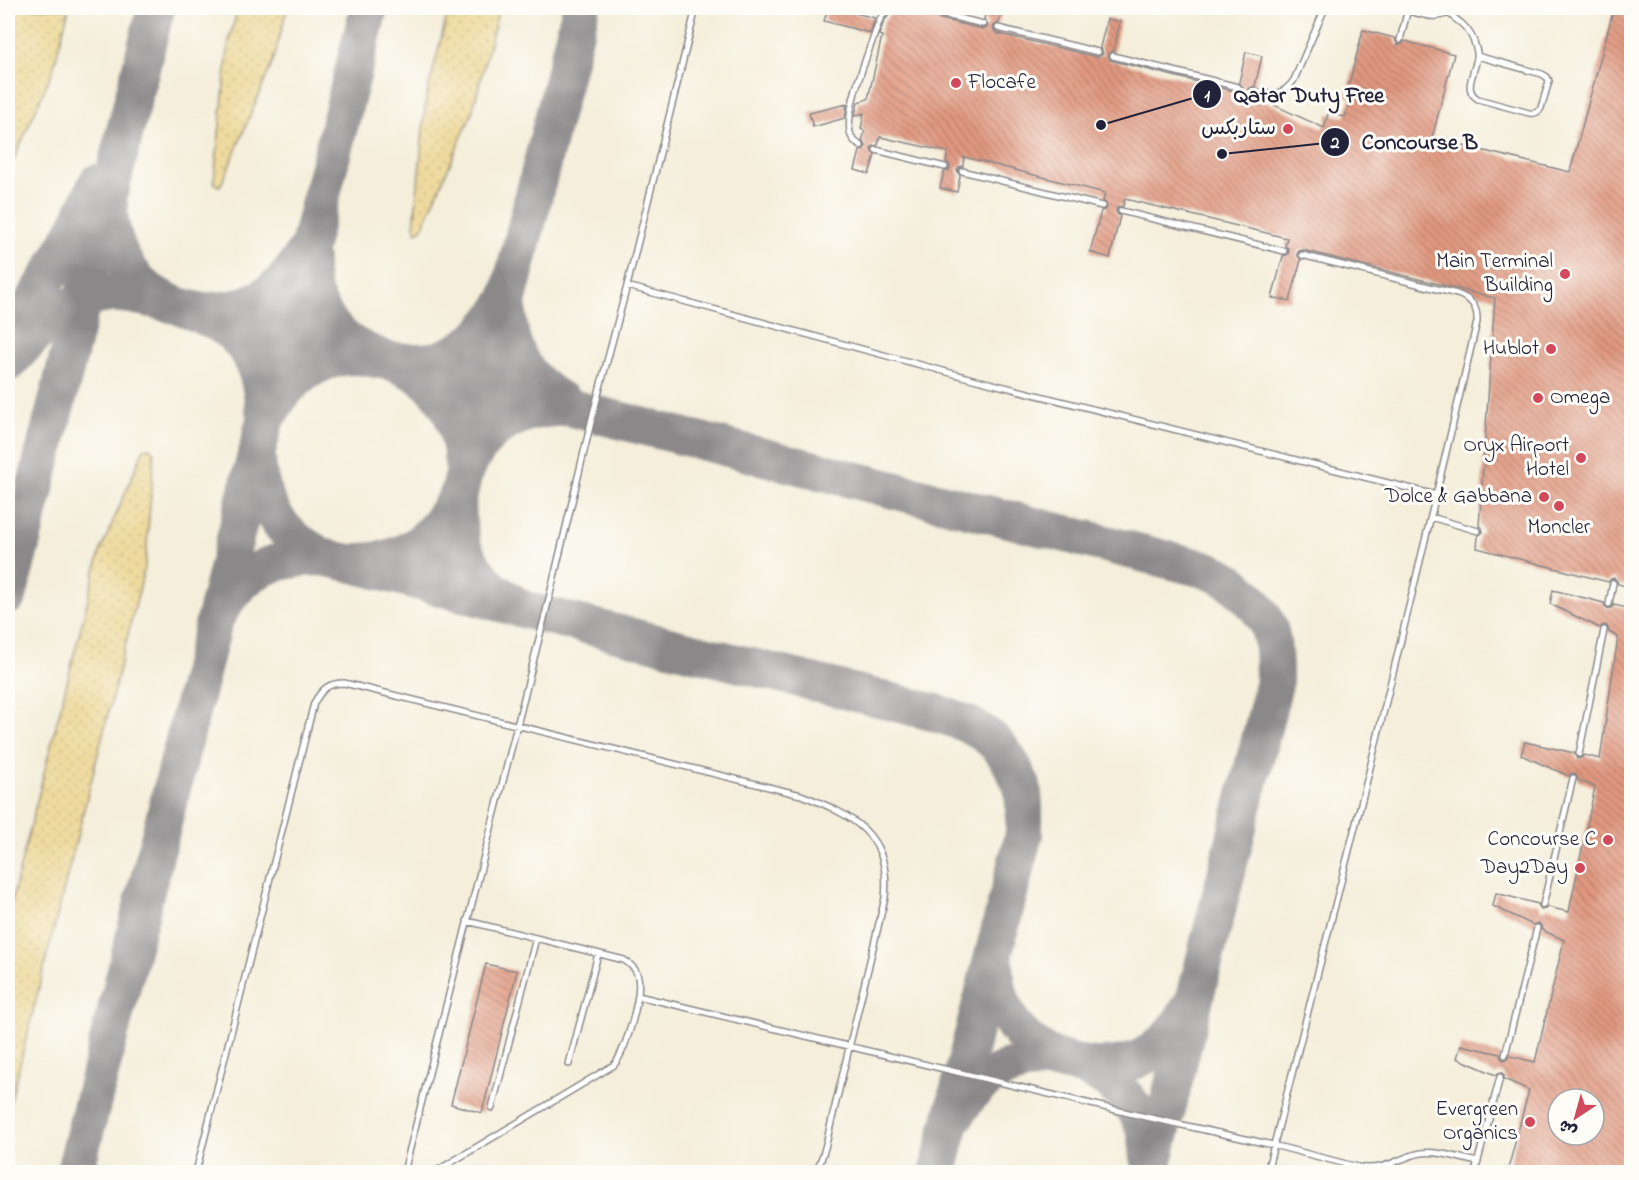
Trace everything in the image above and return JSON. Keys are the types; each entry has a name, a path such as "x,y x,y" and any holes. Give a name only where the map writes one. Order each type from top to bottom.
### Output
{"lane":[{"path":"404,1173 696,8"},
{"path":"861,146 851,137 849,128 852,102 880,19 890,8"},
{"path":"917,8 983,24"},
{"path":"1254,91 1270,94 1280,93 1289,88 1325,8"},
{"path":"1400,40 1408,9 1435,18 1447,10 1463,24 1474,40 1477,56 1469,88 1475,97 1528,113 1539,111 1549,81 1547,76 1477,56"},
{"path":"998,27 1098,52"},
{"path":"1113,56 1238,87"},
{"path":"876,150 945,167"},
{"path":"962,171 1102,206"},
{"path":"1122,211 1284,251"},
{"path":"1266,1173 1368,776 1478,315 1471,301 1457,294 1302,255"},
{"path":"627,286 973,379 1436,495"},
{"path":"1431,517 1478,531"},
{"path":"1610,604 1613,583"},
{"path":"1579,754 1604,630"},
{"path":"196,1173 314,703 319,693 334,683 344,683 801,795 847,815 859,824 875,842 885,867 887,883 825,1148 814,1173"},
{"path":"1543,905 1573,778"},
{"path":"435,1173 614,1065 623,1052 638,996 639,981 635,969 624,960 467,921"},
{"path":"1505,1055 1537,928"},
{"path":"492,1108 536,938"},
{"path":"569,1064 598,954"},
{"path":"638,996 1370,1169 1387,1166 1422,1153 1478,1162"},
{"path":"1475,1173 1500,1077"}],"sand":[{"path":"8,8 69,8 53,70 8,173"},
{"path":"238,8 287,8 274,59 222,183 217,186 214,181 229,40"},
{"path":"449,8 499,8 472,113 422,229 417,232 414,227 426,98"},
{"path":"146,448 153,451 154,456 145,567 8,1111 8,915 100,552"}],"building":[{"path":"828,8 875,18 870,33 824,21"},
{"path":"895,8 909,8 910,11 916,13 982,29 988,25 984,19 987,8 1002,8 999,23 993,26 996,33 1097,57 1103,54 1100,47 1107,19 1120,21 1114,51 1108,54 1110,60 1237,92 1243,88 1239,82 1246,52 1262,56 1255,86 1249,89 1250,94 1324,128 1328,114 1345,117 1351,97 1346,96 1363,30 1395,38 1398,45 1405,41 1454,54 1432,138 1570,172 1614,8 1632,8 1632,588 1618,584 1614,578 1608,582 1477,548 1478,536 1483,532 1479,526 1495,298 1303,250 1297,254 1301,260 1290,301 1272,298 1283,256 1289,252 1285,246 1287,238 1125,199 1123,206 1116,210 1120,216 1110,258 1090,252 1101,211 1107,208 1103,201 1105,193 964,157 963,166 957,170 960,176 957,192 940,188 944,172 950,168 946,162 948,152 880,137 878,145 871,148 875,155 869,174 855,170 860,151 866,146 862,141 865,131 861,129 864,113 855,116 858,102 868,99 882,36 879,35 884,21"},
{"path":"847,104 845,118 813,127 809,113"},
{"name":"Concourse C","path":"1553,590 1604,603 1608,609 1614,605 1632,609 1632,1173 1507,1173 1529,1090 1504,1079 1502,1073 1496,1075 1457,1058 1461,1045 1500,1054 1504,1060 1510,1056 1535,1062 1564,940 1542,930 1539,923 1533,925 1493,906 1496,893 1538,904 1541,910 1548,907 1569,912 1595,787 1578,780 1575,773 1569,776 1521,755 1525,742 1574,753 1577,759 1584,755 1600,759 1618,637 1609,632 1606,625 1600,628 1550,604"},
{"path":"486,964 517,971 482,1113 451,1104"}],"taxiway":[{"path":"8,596 156,8"},
{"path":"75,1172 369,8"},
{"path":"436,585 581,8"},
{"path":"8,341 56,264 97,183"},
{"path":"109,206 117,247 130,271 139,281 161,298 220,324 244,346 257,372 264,410"},
{"path":"209,311 238,307 264,297 285,279 302,256"},
{"path":"309,259 310,282 316,301 333,328 348,342 412,371 434,388 443,399 455,422 463,463"},
{"path":"8,363 53,318 79,302 110,294 156,300 1204,569 1237,587 1256,607 1269,629 1272,641 1274,684 1151,1172"},
{"path":"270,412 285,390 295,381 316,366 328,361 354,356 419,362 434,361 451,355 477,338 503,306"},
{"path":"508,309 511,338 522,363 539,384 562,401"},
{"path":"469,463 483,441 510,420 538,410 559,408"},
{"path":"219,612 239,585 262,568 290,560 323,557 298,542 279,522 263,492 257,458"},
{"path":"359,562 392,557 418,545 439,524 457,497 462,546 475,570 492,589 513,603"},
{"path":"323,557 936,713 971,726 991,739 1007,757 1022,786 1024,834 938,1172"},
{"path":"995,963 997,983 1009,1018 1033,1045 1066,1061 1103,1066 1137,1060 1163,1043 1188,1010"},
{"path":"957,1114 976,1089 999,1072 1026,1063 1054,1061 1081,1067 1107,1080 1128,1100 1144,1127 1149,1159"}],"place":[{"name":"Flocafe","path":"956,83"},
{"name":"Qatar Duty Free","path":"1101,125"},
{"name":"ستاربكس","path":"1288,129"},
{"name":"Concourse B","path":"1222,154"},
{"name":"Main Terminal Building","path":"1565,274"},
{"name":"Hublot","path":"1551,349"},
{"name":"Omega","path":"1538,398"},
{"name":"Oryx Airport Hotel","path":"1581,458"},
{"name":"Dolce & Gabbana","path":"1544,497"},
{"name":"Moncler","path":"1559,506"},
{"name":"Concourse C","path":"1608,840"},
{"name":"Day2Day","path":"1580,868"},
{"name":"Evergreen Organics","path":"1530,1122"}]}
